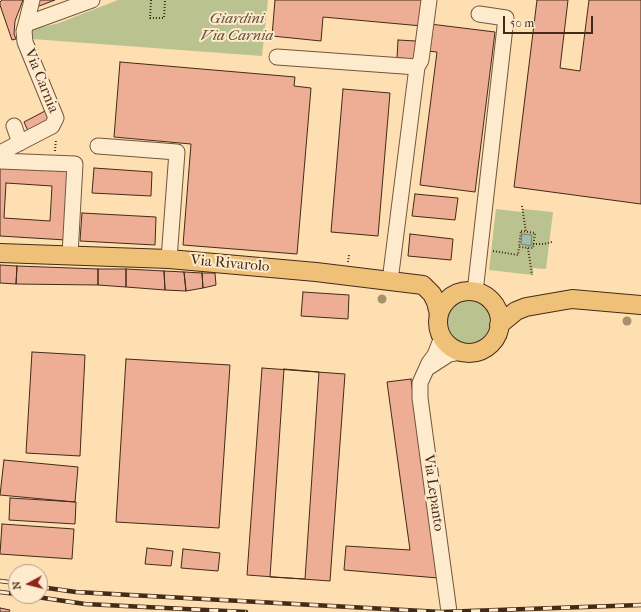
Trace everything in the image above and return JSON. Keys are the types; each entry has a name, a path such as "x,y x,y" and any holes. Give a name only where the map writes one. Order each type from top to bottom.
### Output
{"main road":[{"name":"Via Rivarolo","path":"0,253 169,259 298,270 423,284 426,287 448,294 468,291 475,292"},
{"path":"426,287 436,302 439,314"},
{"path":"475,292 492,301 510,306 526,307"},
{"path":"454,294 442,306 438,322 442,337 453,348 461,352 478,351 486,347 497,334 499,316 492,301"},
{"path":"499,325 516,311 526,307 572,299 641,305"}],"street":[{"name":"Via Carnia","path":"0,154 52,126 56,118 56,114 25,42 24,31 32,0"},
{"path":"26,24 92,0"},
{"path":"390,281 417,67 421,60 429,0"},
{"path":"475,292 506,18 479,14"},
{"path":"277,57 417,67"},
{"path":"14,126 20,143"},
{"path":"98,146 177,152 169,259"},
{"path":"0,161 75,164 70,255"},
{"path":"426,369 435,355 442,337"},
{"path":"426,369 449,354 461,352"},
{"name":"Via Lepanto","path":"426,369 420,383 423,423 449,608"}],"path":[{"path":"152,0 150,18 164,18 165,0"},
{"path":"54,163 55,122"},
{"path":"522,206 526,232"},
{"path":"491,251 518,255 519,247 521,232 534,233 533,248 519,247"},
{"path":"533,244 552,242"},
{"path":"528,248 532,275"}],"green space":[{"name":"Giardini Via Carnia","path":"118,0 268,0 262,56 32,39 31,30 59,23"},
{"path":"496,209 521,212 523,209 553,212 546,269 533,268 533,275 489,270"},
{"path":"464,295 474,295 484,299 492,307 496,317 496,327 492,337 484,345 474,349 464,349 454,345 446,337 442,327 442,317 446,307 454,299"}],"shaded area":[{"path":"522,234 532,235 531,246 521,244"}],"building":[{"path":"2,0 23,0 15,21 14,34 16,39 12,40 0,5"},
{"path":"37,0 55,0 34,8"},
{"path":"275,0 424,0 422,26 323,17 321,41 272,36"},
{"path":"537,0 568,0 560,68 580,71 589,0 641,0 641,204 514,187"},
{"path":"430,24 495,32 475,192 420,185 437,52 427,51"},
{"path":"398,40 416,41 415,59 397,58"},
{"path":"120,62 295,77 294,86 311,88 297,254 183,245 191,144 114,137"},
{"path":"343,89 390,93 378,236 331,232"},
{"path":"45,111 50,120 28,131 24,122"},
{"path":"0,164 70,169 66,240 0,236","holes":["6,183 52,186 50,221 4,218"]},
{"path":"94,168 152,172 151,196 92,193"},
{"path":"415,194 458,198 455,220 412,216"},
{"path":"82,213 156,217 155,245 80,241"},
{"path":"410,234 453,239 451,260 408,256"},
{"path":"0,265 17,266 16,284 0,283"},
{"path":"17,266 98,269 98,285 16,284"},
{"path":"98,269 126,269 126,287 98,285"},
{"path":"126,269 164,271 165,290 126,287"},
{"path":"164,271 184,272 186,291 165,290"},
{"path":"184,272 202,273 203,288 186,291"},
{"path":"202,273 215,273 216,285 203,288"},
{"path":"303,292 349,295 348,319 301,316"},
{"path":"32,352 85,355 80,456 26,453"},
{"path":"126,359 230,365 219,528 116,522"},
{"path":"262,368 345,374 330,581 247,575"},
{"path":"284,369 319,372 305,579 270,577"},
{"path":"411,379 438,578 344,570 346,546 410,550 387,382"},
{"path":"4,460 78,467 75,502 0,495"},
{"path":"10,498 76,502 75,524 9,520"},
{"path":"2,524 74,529 72,559 0,554"},
{"path":"147,548 173,551 171,566 145,564"},
{"path":"183,549 220,553 218,571 181,568"},
{"path":"0,608 10,610 9,612 0,612"}],"railway":[{"path":"0,581 8,582"},
{"path":"48,588 76,592 441,612 641,605"},
{"path":"0,592 8,593"},
{"path":"48,599 85,604 246,612"}]}
